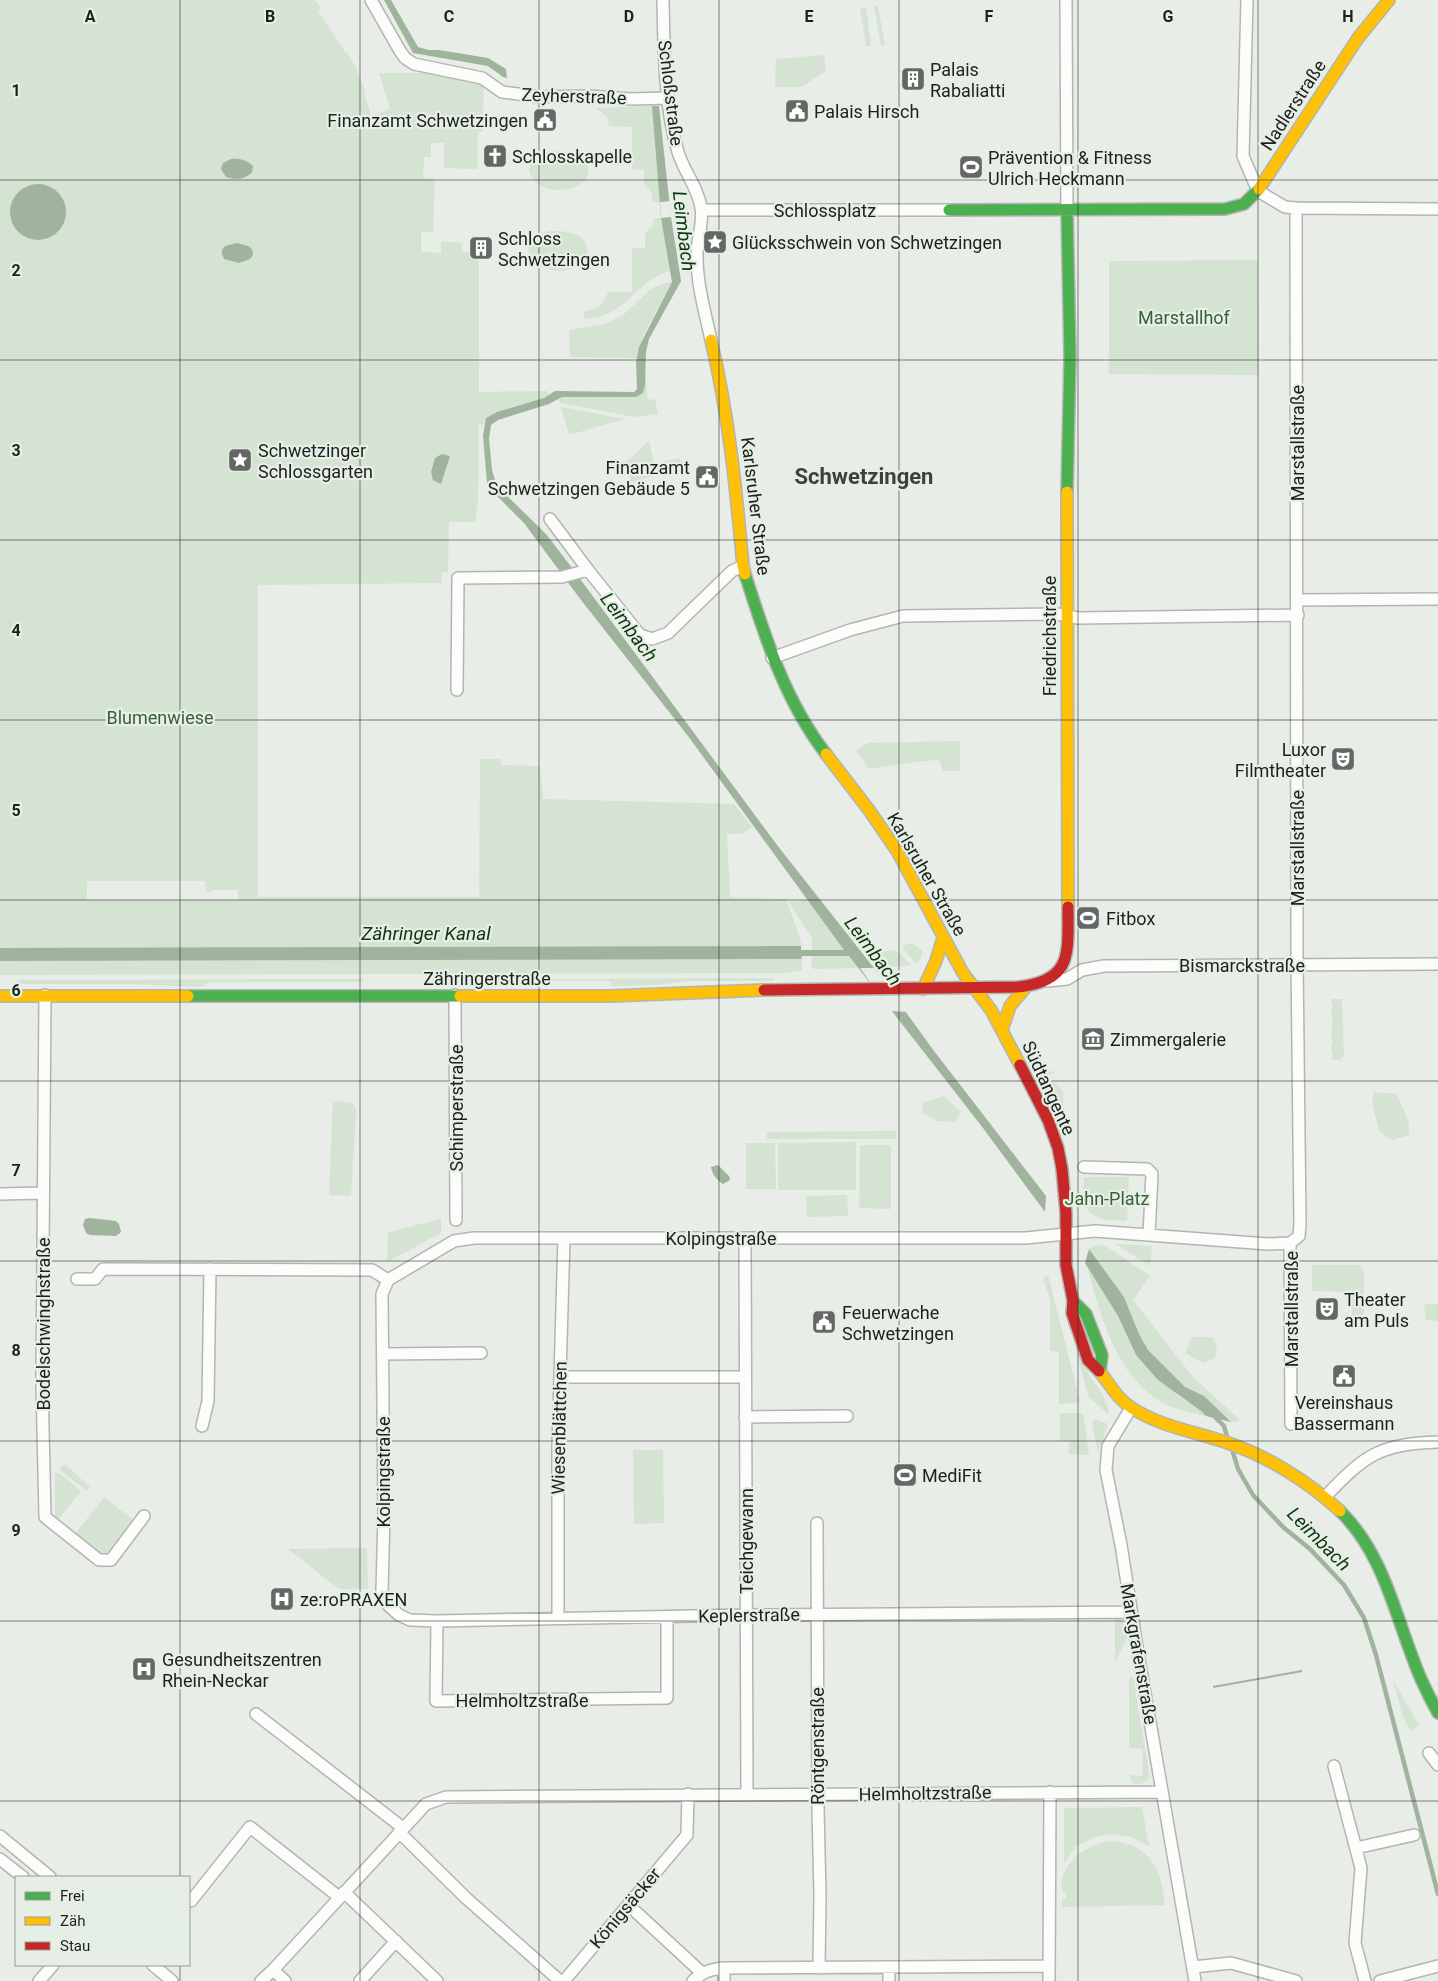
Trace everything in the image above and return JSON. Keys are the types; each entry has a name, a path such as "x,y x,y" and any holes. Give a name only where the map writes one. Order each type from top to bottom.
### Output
{"street":[{"name":"Zeyherstraße","path":"371,0 400,51 405,58 414,64 482,78 502,92 631,99 669,98"},
{"name":"Schloßstraße","path":"662,0 664,56 678,151 685,170 696,189 702,210"},
{"path":"1066,0 1067,210"},
{"path":"1247,0 1243,156 1258,191 1285,207 1438,209"},
{"name":"Nadlerstraße","path":"1358,38 1376,0"},
{"name":"Nadlerstraße","path":"949,210 1231,208 1244,204 1258,191 1358,38 1389,0"},
{"name":"Marstallstraße","path":"1292,1424 1290,1242 1299,1236 1300,1224 1296,208"},
{"name":"Schlossplatz","path":"702,210 949,210"},
{"name":"Karlsruher Straße","path":"702,210 697,271 703,308 721,384 733,457 743,566 772,658 804,722 821,748 885,832 963,973 974,988"},
{"name":"Friedrichstraße","path":"1048,981 1060,971 1064,964 1068,944 1066,505 1070,366 1067,210"},
{"path":"550,519 640,635 652,639 662,637 668,633 732,571 743,566"},
{"path":"457,690 458,578 562,577 588,570"},
{"path":"1298,600 1438,598"},
{"path":"772,658 836,634 903,616 1057,614 1078,618 1298,615"},
{"path":"923,989 944,938"},
{"name":"Bismarckstraße","path":"1048,981 1067,979 1082,970 1104,966 1438,964"},
{"path":"974,988 1026,987 1048,981"},
{"path":"1002,1030 1010,1006 1026,987"},
{"name":"Zähringerstraße","path":"0,996 611,996 700,991 974,988"},
{"name":"Südtangente","path":"974,988 1002,1030 1037,1098 1055,1139 1064,1178 1066,1265 1073,1301 1072,1313 1088,1360 1100,1372 1117,1396 1131,1408 1160,1424 1242,1448 1265,1458 1324,1497 1353,1524 1378,1563 1421,1678 1438,1713"},
{"name":"Bodelschwinghstraße","path":"45,995 42,1387 45,1517 100,1560 111,1560 144,1516"},
{"name":"Schimperstraße","path":"456,996 456,1220"},
{"path":"1084,1167 1147,1169 1152,1174 1149,1235"},
{"path":"0,1194 43,1193"},
{"name":"Kolpingstraße","path":"382,1591 382,1294 388,1280 454,1241 474,1238 1026,1238 1095,1230 1268,1244 1290,1242"},
{"name":"Wiesenblättchen","path":"558,1618 558,1446 564,1238"},
{"name":"Teichgewann","path":"745,1238 747,1795"},
{"name":"Bodelschwinghstraße","path":"77,1279 95,1279 103,1269 210,1269"},
{"path":"202,1426 208,1401 210,1269 372,1270 388,1280"},
{"path":"383,1354 481,1353"},
{"path":"560,1377 745,1376"},
{"name":"Markgrafenstraße","path":"1131,1408 1110,1441 1106,1453 1109,1488 1121,1545 1195,1981"},
{"path":"745,1417 847,1416"},
{"path":"1324,1497 1355,1467 1370,1456 1394,1446 1409,1443 1438,1442"},
{"name":"Röntgenstraße","path":"817,1523 819,1968"},
{"name":"Keplerstraße","path":"382,1591 389,1606 399,1615 410,1620 437,1621 817,1614 1131,1612"},
{"name":"Helmholtzstraße","path":"437,1621 436,1701 552,1700 667,1698 667,1617"},
{"path":"256,1714 401,1830 466,1898 562,1981"},
{"path":"1429,1753 1438,1765"},
{"path":"1334,1766 1361,1868 1355,1943 1365,1981"},
{"path":"1049,1981 1050,1792"},
{"name":"Helmholtzstraße","path":"260,1981 273,1970 426,1804 446,1797 1162,1792"},
{"name":"Königsäcker","path":"562,1981 687,1835 688,1794"},
{"path":"191,1901 250,1826 342,1894 396,1941 437,1981"},
{"path":"1356,1848 1414,1835"},
{"path":"0,1836 49,1876"},
{"path":"0,1858 22,1876"},
{"path":"636,1912 702,1973"},
{"path":"360,1981 396,1941"},
{"path":"1193,1967 1231,1963 1296,1981"},
{"path":"39,1981 53,1966"},
{"path":"154,1966 172,1981"},
{"path":"692,1981 702,1973 712,1969 724,1968 1049,1966"},
{"path":"1380,1981 1438,1966"},
{"path":"889,1967 890,1981"},
{"path":"724,1968 724,1981"},
{"path":"273,1970 285,1981"}],"green space":[{"name":"Schwetzinger Schlossgarten","path":"0,0 315,0 321,8 318,11 345,52 347,52 358,72 371,115 390,109 379,73 437,73 484,84 482,132 478,132 477,169 444,168 444,143 431,143 431,157 424,157 423,178 435,179 433,232 421,232 421,252 441,253 441,241 462,243 462,252 479,252 479,392 547,391 549,394 544,398 487,418 485,425 479,424 478,501 475,522 449,522 448,572 442,572 442,583 258,585 258,897 482,897 479,894 480,759 501,759 501,765 540,766 543,799 734,804 752,827 742,834 727,834 730,897 786,899 801,941 802,970 787,973 0,975","holes":["87,881 205,881 206,892 212,892 213,890 238,890 238,900 87,900"]},
{"path":"874,6 878,6 885,45 881,45"},
{"path":"866,7 871,46 866,46 860,8"},
{"path":"824,55 826,71 801,87 775,87 776,59"},
{"path":"652,106 660,202 653,202 651,191 644,184 644,169 632,170 632,127 609,126 607,117 596,108"},
{"path":"550,151 566,152 578,156 585,162 588,169 587,177 581,184 571,188 556,190 543,187 536,182 529,171 532,163 539,155"},
{"path":"654,218 661,218 671,271 653,278 623,304 607,314 584,319 584,312 599,306 608,292 632,292 632,248 645,248 645,233 652,227"},
{"path":"549,231 573,233 583,239 587,252 586,257 581,263 569,270 556,271 544,267 535,261 529,253 529,245 535,237"},
{"name":"Marstallhof","path":"1256,260 1258,262 1259,375 1109,374 1109,261"},
{"path":"672,282 643,336 636,358 570,357 569,330 606,324 623,315 650,290 661,284"},
{"path":"645,375 648,400 655,399 658,414 635,417 560,403 559,398 562,397 636,397 645,385"},
{"path":"561,407 625,419 569,435"},
{"path":"649,441 654,463 680,458 682,468 631,482 625,463"},
{"path":"960,741 960,771 943,771 939,760 869,769 856,751 868,743"},
{"path":"808,899 845,950 812,950 812,939 789,902"},
{"path":"912,943 923,951 920,960 916,963 904,950 903,945"},
{"path":"890,950 898,952 911,965 882,968 873,954"},
{"path":"812,956 849,956 860,968 814,969 811,966"},
{"path":"773,978 773,981 690,981 653,985 611,986 611,981 387,980"},
{"path":"363,979 363,982 210,982 201,987 132,984 16,984 18,980"},
{"path":"1331,999 1342,999 1344,1056 1340,1060 1331,1060 1333,1056 1331,1036 1333,1028 1331,1026 1333,1019 1331,1009 1333,1007"},
{"path":"1038,1070 1051,1071 1055,1074 1048,1074 1046,1080 1055,1083 1063,1091 1064,1120"},
{"path":"1374,1092 1397,1094 1409,1123 1409,1135 1392,1140 1379,1131 1372,1103"},
{"path":"944,1096 961,1112 955,1122 937,1121 923,1113 922,1103"},
{"path":"333,1101 353,1103 356,1111 351,1196 329,1195"},
{"path":"896,1131 896,1139 767,1139 767,1132"},
{"path":"856,1142 856,1190 778,1190 778,1143"},
{"path":"746,1143 775,1143 776,1189 746,1189"},
{"path":"860,1145 891,1145 891,1209 859,1208"},
{"name":"Jahn-Platz","path":"1084,1177 1129,1177 1127,1221 1103,1219 1092,1215 1088,1211 1084,1199"},
{"path":"847,1195 848,1216 807,1217 806,1196"},
{"path":"441,1219 441,1232 439,1234 387,1262 388,1232"},
{"path":"1116,1244 1152,1246 1150,1266"},
{"path":"1104,1245 1150,1276 1133,1300 1193,1377 1241,1421 1231,1422 1204,1396 1185,1387 1148,1350 1139,1334 1124,1297 1089,1249 1093,1246"},
{"path":"1312,1265 1360,1265 1364,1273 1364,1316 1352,1316 1351,1292 1312,1291"},
{"path":"1087,1266 1118,1316 1136,1355 1180,1397 1206,1416 1180,1410 1165,1404 1148,1393 1134,1379 1113,1344 1105,1325"},
{"path":"1048,1275 1080,1401 1078,1403 1059,1404 1059,1352 1050,1351 1050,1300 1043,1278"},
{"path":"1424,1304 1438,1304 1438,1321 1426,1320"},
{"path":"1069,1322 1078,1351 1088,1373 1106,1401 1109,1415 1088,1396"},
{"path":"1192,1337 1213,1337 1217,1348 1215,1358 1203,1363 1185,1353"},
{"path":"1060,1413 1083,1414 1089,1453 1087,1455 1069,1454 1069,1441 1060,1441"},
{"path":"1094,1419 1108,1424 1098,1453 1092,1423"},
{"path":"633,1450 663,1450 664,1523 634,1524"},
{"path":"62,1465 66,1465 90,1487 87,1491 60,1470"},
{"path":"55,1473 59,1473 81,1491 58,1520 55,1519"},
{"path":"104,1497 133,1520 134,1524 113,1550 108,1553 102,1553 95,1549 75,1534"},
{"path":"367,1548 368,1589 339,1589 288,1549"},
{"path":"1115,1618 1120,1618 1128,1629 1127,1639 1115,1662"},
{"path":"1133,1676 1149,1772 1148,1779 1139,1784 1132,1783 1129,1775 1142,1776 1143,1749 1129,1748 1129,1681 1130,1677"},
{"path":"1393,1680 1419,1725 1411,1731 1403,1717"},
{"path":"1142,1807 1149,1846 1131,1837 1112,1834 1095,1837 1076,1846 1064,1863 1064,1808"},
{"path":"1111,1841 1136,1847 1152,1861 1160,1880 1165,1905 1061,1907 1062,1899 1066,1898 1066,1894 1061,1889 1062,1879 1070,1863 1084,1850"}],"shaded area":[{"path":"384,0 391,0 418,47 488,58 506,69 507,78 488,66 413,53"},
{"path":"652,106 659,106 671,217 681,281 649,339 646,352 643,393 636,397 562,397 549,404 498,420 491,425 489,439 492,470 497,486 546,534 777,845 874,968 934,1051 1046,1196 1045,1212 983,1128 849,956 802,956 801,959 0,961 0,948 801,946 801,950 844,950 688,736 581,600 524,523 490,489 487,483 483,436 486,418 497,412 544,398 555,391 634,392 637,389 636,362 639,347 672,282 661,218"},
{"path":"231,159 240,159 248,162 253,166 252,172 240,179 226,177 221,169 223,163"},
{"path":"32,184 44,184 58,192 66,206 64,223 58,232 44,240 32,240 22,235 15,228 10,218 10,206 15,196 22,189"},
{"path":"237,243 252,249 253,255 250,259 239,263 224,259 222,250 225,246"},
{"path":"442,454 450,456 441,484 433,480 431,472 435,458"},
{"path":"718,1165 729,1176 730,1180 723,1184 715,1177 711,1167"},
{"path":"85,1219 116,1221 121,1232 116,1236 90,1235 86,1233 83,1225"},
{"path":"1089,1249 1124,1297 1139,1334 1148,1350 1185,1387 1204,1396 1231,1422 1206,1416 1158,1380 1136,1355 1118,1316 1085,1263"},
{"path":"1302,1670 1302,1672 1213,1688 1213,1686"}],"pier":[{"path":"670,201 671,217 661,218 660,202"},
{"path":"860,968 874,968 908,1012 891,1011"}],"waterway":[{"name":"Leimbach","path":"1213,1415 1224,1426 1228,1440"},
{"name":"Leimbach","path":"1232,1449 1238,1469 1253,1495 1283,1527 1310,1549 1344,1585 1364,1618 1376,1655 1438,1894"}],"traffic: fast":[{"path":"949,210 1225,209 1244,204 1259,189"},
{"path":"1067,210 1070,357 1067,492"},
{"path":"745,574 778,668 799,712 826,754"},
{"path":"188,996 460,996"},
{"path":"1073,1301 1086,1314 1102,1355 1100,1372"},
{"path":"1340,1511 1369,1548 1388,1590 1421,1679 1438,1713"}],"traffic: slow":[{"path":"1259,189 1358,38 1389,0"},
{"path":"711,340 727,425 745,574"},
{"path":"1067,492 1068,907"},
{"path":"826,754 869,810 897,851 963,973 991,1010 1020,1065"},
{"path":"923,989 936,961 943,938"},
{"path":"1002,1030 1010,1006 1026,987"},
{"path":"460,996 611,996 764,990"},
{"path":"0,996 188,996"},
{"path":"1099,1371 1122,1400 1132,1408 1154,1420 1225,1442 1256,1454 1301,1480 1340,1511"}],"traffic: jam":[{"path":"764,990 1018,987 1036,984 1058,971 1064,962 1068,938 1068,907"},
{"path":"1020,1065 1048,1120 1058,1148 1066,1213 1066,1265 1073,1301 1072,1313 1088,1360 1099,1371"}],"place":[{"name":"Palais Rabaliatti","path":"913,79"},
{"name":"Palais Hirsch","path":"797,111"},
{"name":"Finanzamt Schwetzingen","path":"545,120"},
{"name":"Schlosskapelle","path":"495,156"},
{"name":"Prävention & Fitness Ulrich Heckmann","path":"971,167"},
{"name":"Glücksschwein von Schwetzingen","path":"715,242"},
{"name":"Schloss Schwetzingen","path":"481,248"},
{"name":"Schwetzinger Schlossgarten","path":"240,460"},
{"name":"Finanzamt Schwetzingen Gebäude 5","path":"707,477"},
{"name":"Luxor Filmtheater","path":"1343,759"},
{"name":"Fitbox","path":"1088,918"},
{"name":"Zimmergalerie","path":"1093,1039"},
{"name":"Theater am Puls","path":"1327,1309"},
{"name":"Feuerwache Schwetzingen","path":"824,1322"},
{"name":"Vereinshaus Bassermann","path":"1344,1376"},
{"name":"MediFit","path":"905,1475"},
{"name":"ze:roPRAXEN","path":"282,1599"},
{"name":"Gesundheitszentren Rhein-Neckar","path":"144,1669"}],"district":[{"name":"Schwetzingen","path":"864,476"}],"park label":[{"name":"Blumenwiese","path":"160,717"}],"water label":[{"name":"Zähringer Kanal","path":"426,933"}]}
